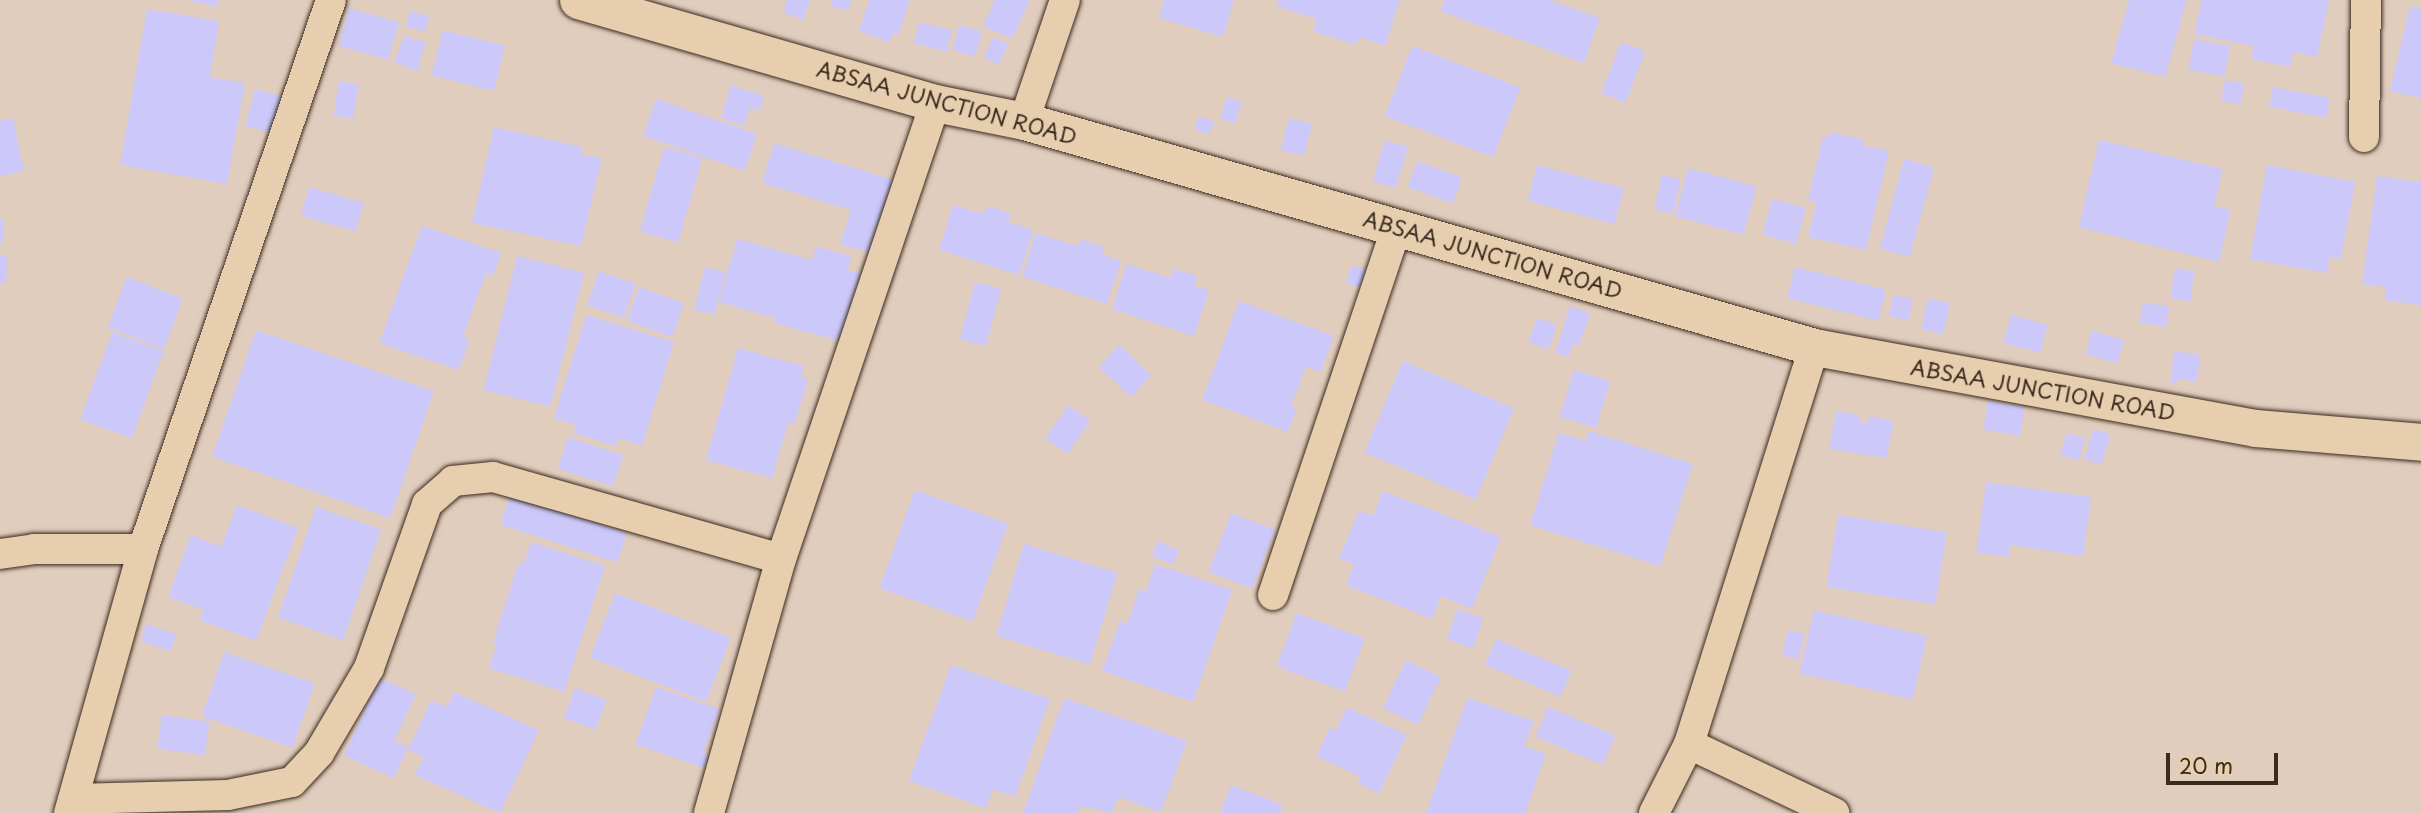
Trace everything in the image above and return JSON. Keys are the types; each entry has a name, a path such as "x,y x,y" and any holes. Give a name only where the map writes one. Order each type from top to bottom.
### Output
{"street":[{"path":"331,0 143,549 71,806 228,795 292,782 319,753 369,668 427,504 453,481 493,477 781,558"},
{"name":"ABSAA JUNCTION ROAD","path":"578,0 935,103 1024,121 1814,347 2256,428 2421,442"},
{"path":"1024,121 1065,0"},
{"path":"2364,137 2366,0"},
{"path":"709,813 781,558 935,103"},
{"path":"1273,595 1397,227"},
{"path":"1654,813 1689,744 1814,347"},
{"path":"0,554 34,549 143,549"},
{"path":"1689,744 1834,813"}],"building":[{"path":"189,0 219,0 217,7"},
{"path":"787,0 810,0 803,20 783,12"},
{"path":"832,0 851,0 848,11 830,6"},
{"path":"869,0 910,0 898,35 893,34 890,42 859,31"},
{"path":"995,0 1030,0 1012,39 983,26"},
{"path":"1164,0 1234,0 1223,37 1159,18"},
{"path":"1278,0 1400,0 1385,46 1359,37 1356,45 1313,31 1317,19 1276,6"},
{"path":"1444,0 1550,0 1600,18 1584,63 1440,11"},
{"path":"2129,0 2187,0 2165,77 2111,63"},
{"path":"2202,0 2329,0 2317,57 2293,52 2290,67 2251,59 2254,46 2194,34"},
{"path":"2410,6 2421,9 2421,98 2390,91"},
{"path":"349,8 399,22 388,60 338,45"},
{"path":"147,9 219,21 210,77 245,83 227,184 120,165"},
{"path":"410,11 429,16 425,32 406,26"},
{"path":"919,22 952,30 947,52 914,43"},
{"path":"959,25 982,31 975,56 952,50"},
{"path":"443,30 505,45 494,91 432,76"},
{"path":"404,36 426,42 417,71 394,62"},
{"path":"993,37 1008,44 999,65 983,58"},
{"path":"2194,39 2230,46 2224,76 2188,69"},
{"path":"1621,42 1645,51 1626,103 1601,93"},
{"path":"1412,46 1520,88 1493,158 1385,116"},
{"path":"2225,80 2245,84 2241,104 2221,101"},
{"path":"339,81 359,84 353,119 334,116"},
{"path":"731,85 764,96 760,111 750,108 744,126 721,118"},
{"path":"2273,87 2330,98 2326,118 2269,107"},
{"path":"255,89 282,96 272,133 245,126"},
{"path":"1227,97 1242,102 1235,124 1220,119"},
{"path":"656,99 757,134 744,171 643,136"},
{"path":"1199,116 1214,121 1210,134 1195,129"},
{"path":"13,118 24,171 0,176 0,121"},
{"path":"1289,118 1312,124 1304,156 1280,150"},
{"path":"494,127 582,147 580,154 602,158 581,246 472,223"},
{"path":"1831,132 1864,140 1862,145 1889,151 1866,250 1808,237 1817,202 1808,200 1823,136 1829,137"},
{"path":"1385,140 1408,147 1395,188 1372,181"},
{"path":"2099,140 2223,169 2214,206 2231,210 2219,262 2079,227"},
{"path":"774,143 893,180 883,210 881,256 840,244 851,210 762,183"},
{"path":"664,147 702,158 678,243 640,232"},
{"path":"1904,159 1934,167 1910,257 1880,249"},
{"path":"1417,161 1462,177 1453,204 1407,187"},
{"path":"1537,165 1624,188 1614,224 1527,201"},
{"path":"2267,165 2355,182 2341,259 2330,257 2327,273 2250,259"},
{"path":"1688,168 1757,186 1744,235 1675,216"},
{"path":"1662,175 1681,179 1673,213 1655,209"},
{"path":"2377,176 2421,182 2421,305 2384,300 2386,287 2362,284"},
{"path":"309,187 364,203 356,232 301,216"},
{"path":"1772,199 1806,208 1796,244 1762,235"},
{"path":"953,205 984,214 987,206 1011,213 1008,222 1034,230 1019,275 939,250"},
{"path":"0,220 4,220 2,246 0,246"},
{"path":"422,226 501,253 493,276 486,273 463,337 470,339 459,370 379,343"},
{"path":"1036,233 1078,246 1080,239 1104,247 1102,254 1121,261 1107,304 1022,277"},
{"path":"737,239 812,260 816,247 851,256 847,270 863,274 844,342 774,323 775,318 719,302"},
{"path":"0,255 7,255 6,284 0,284"},
{"path":"517,256 584,273 551,407 484,390"},
{"path":"1126,264 1171,278 1173,268 1197,276 1194,286 1209,290 1194,336 1112,309"},
{"path":"1352,265 1369,271 1363,289 1346,283"},
{"path":"705,267 725,272 715,315 694,310"},
{"path":"1795,267 1886,290 1878,321 1787,298"},
{"path":"2174,269 2194,271 2191,301 2171,299"},
{"path":"599,271 636,284 624,318 587,305"},
{"path":"127,277 183,299 164,349 108,327"},
{"path":"975,282 1001,289 986,346 960,339"},
{"path":"639,287 684,303 672,337 627,321"},
{"path":"1893,295 1913,299 1908,320 1889,317"},
{"path":"1928,298 1950,303 1943,334 1921,329"},
{"path":"1239,301 1334,336 1320,372 1306,366 1291,406 1297,408 1288,432 1202,400"},
{"path":"2143,302 2170,307 2166,327 2139,323"},
{"path":"1570,306 1590,313 1579,346 1573,344 1568,357 1555,353"},
{"path":"586,315 674,342 642,446 619,438 616,446 573,433 576,425 554,418"},
{"path":"2011,315 2048,325 2040,353 2003,343"},
{"path":"1537,318 1557,325 1548,349 1529,343"},
{"path":"256,330 434,391 390,518 212,457"},
{"path":"2092,331 2124,340 2117,363 2085,354"},
{"path":"112,332 164,351 132,438 80,419"},
{"path":"1119,345 1151,375 1131,397 1099,367"},
{"path":"738,348 804,366 801,377 808,379 795,423 788,422 772,478 706,460"},
{"path":"2174,351 2200,355 2197,382 2177,379 2176,385 2170,383"},
{"path":"1403,361 1514,408 1476,499 1364,452"},
{"path":"1574,370 1610,381 1596,428 1560,417"},
{"path":"1988,401 2025,407 2020,435 1983,430"},
{"path":"1068,405 1090,420 1067,454 1045,439"},
{"path":"1836,411 1860,415 1859,421 1868,423 1870,416 1893,421 1887,458 1829,449"},
{"path":"2093,429 2110,434 2101,465 2084,460"},
{"path":"1589,431 1693,464 1660,566 1530,525 1559,433 1586,441"},
{"path":"2066,433 2085,438 2079,460 2060,455"},
{"path":"568,437 623,455 613,486 558,468"},
{"path":"1986,482 2091,497 2083,556 2010,545 2009,557 1976,552"},
{"path":"915,490 1008,524 972,622 879,588"},
{"path":"1383,491 1501,537 1472,609 1441,596 1432,619 1346,585 1354,564 1339,559 1359,510 1373,516"},
{"path":"510,495 627,533 617,562 500,524"},
{"path":"237,505 298,528 256,641 199,620 204,610 168,597 191,535 221,547"},
{"path":"316,507 381,529 343,640 278,618"},
{"path":"1231,513 1275,530 1252,589 1208,572"},
{"path":"1838,515 1947,532 1935,604 1827,587"},
{"path":"1158,541 1179,550 1173,565 1152,556"},
{"path":"531,542 605,566 564,692 489,668 497,643 493,642 519,562 524,564"},
{"path":"1024,544 1118,573 1090,664 996,636"},
{"path":"1155,564 1232,590 1193,702 1102,671 1120,621 1127,624 1139,589 1146,591"},
{"path":"615,593 731,637 706,702 590,657"},
{"path":"1457,609 1483,618 1473,648 1447,639"},
{"path":"1814,610 1927,636 1912,699 1799,673"},
{"path":"1296,613 1365,638 1345,692 1277,667"},
{"path":"146,624 176,634 171,651 140,641"},
{"path":"1788,630 1805,634 1799,659 1782,655"},
{"path":"1496,639 1571,671 1561,697 1485,665"},
{"path":"224,652 315,683 293,748 202,716"},
{"path":"1406,660 1441,677 1418,725 1383,708"},
{"path":"951,665 1050,699 1015,797 993,789 986,808 909,781"},
{"path":"379,678 416,694 394,741 408,747 394,778 344,756"},
{"path":"656,687 719,709 703,753 709,755 704,768 635,744"},
{"path":"575,688 607,700 595,730 564,718"},
{"path":"454,692 539,730 500,813 415,775 424,757 408,750 431,700 447,707"},
{"path":"1064,698 1187,741 1161,812 1118,797 1112,813 1080,806 1078,813 1023,813"},
{"path":"1467,698 1534,721 1524,746 1546,754 1525,813 1426,813"},
{"path":"1347,707 1407,735 1379,794 1358,783 1361,777 1316,756 1330,727 1336,731"},
{"path":"1548,707 1615,736 1603,765 1535,736"},
{"path":"162,715 210,722 205,755 157,749"},
{"path":"1231,785 1283,805 1280,813 1220,813"}]}
